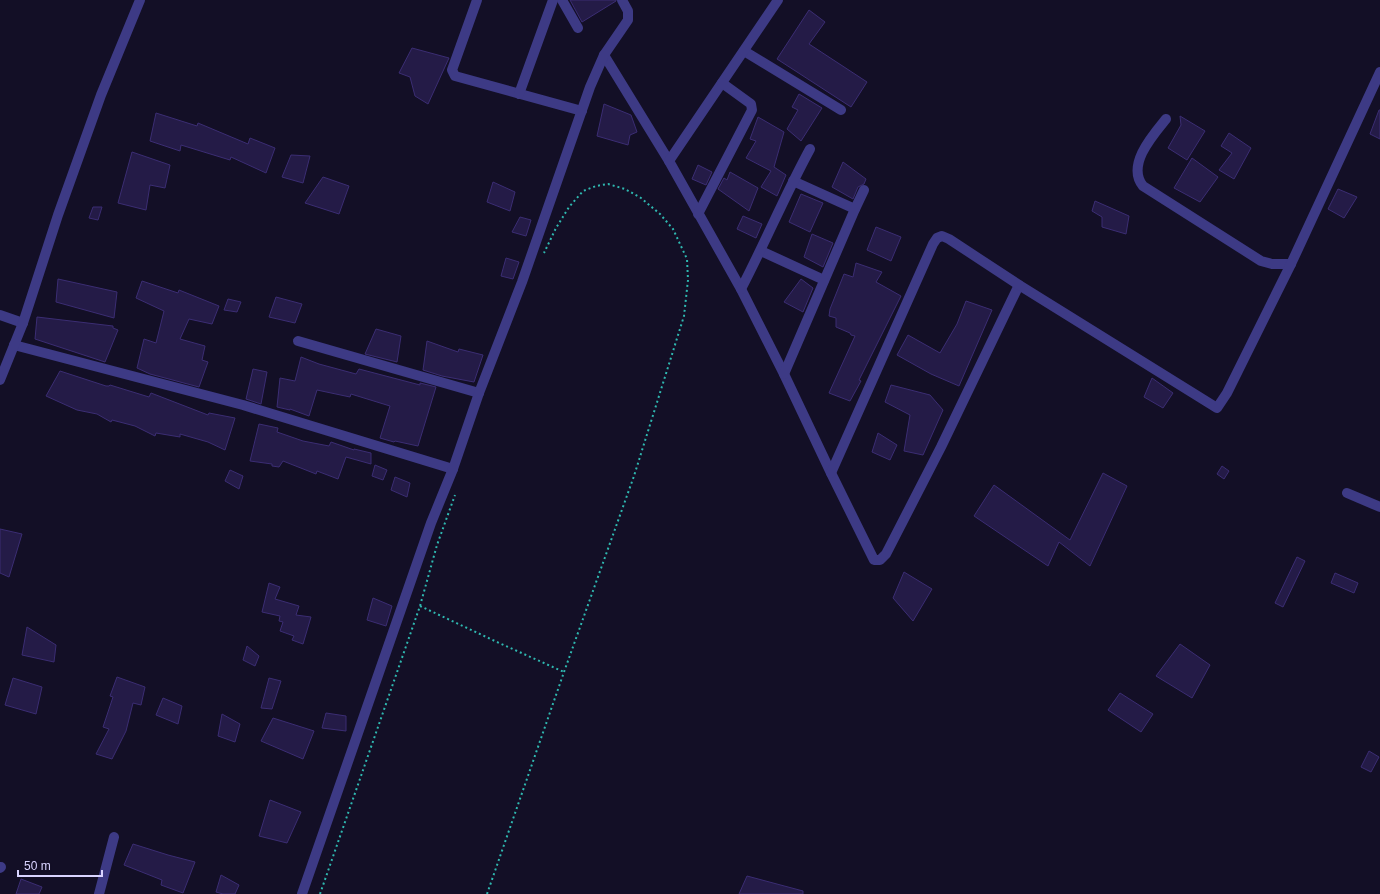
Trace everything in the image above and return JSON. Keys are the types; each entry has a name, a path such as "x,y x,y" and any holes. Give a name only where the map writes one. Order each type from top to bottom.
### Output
{"street":[{"path":"0,380 22,323 79,154 101,95 140,0"},
{"path":"477,0 452,70 455,76 582,111"},
{"path":"520,94 553,0"},
{"path":"562,0 578,28"},
{"path":"302,894 431,523 453,469 479,393 524,276 590,87 604,55 628,20 628,10 622,0"},
{"path":"669,162 778,0"},
{"path":"744,50 840,110"},
{"path":"604,55 669,162 741,289 874,560 880,560 886,554 941,447 1019,285"},
{"path":"831,474 937,238 942,236 1216,408 1227,393 1291,264 1380,72"},
{"path":"698,214 752,110 751,104 722,83"},
{"path":"1166,119 1143,150 1138,163 1138,181 1143,186 1261,261 1272,264 1291,264"},
{"path":"741,289 810,149"},
{"path":"793,181 855,210"},
{"path":"784,374 864,190"},
{"path":"761,251 824,280"},
{"path":"0,315 22,323"},
{"path":"298,342 479,393"},
{"path":"14,345 243,405 453,469"},
{"path":"1347,493 1380,507"},
{"path":"99,894 114,837"}],"path":[{"path":"487,894 634,476 684,316 688,280 687,259 673,229 660,214 640,198 625,189 608,184 596,186 583,191 569,207 562,218 543,256"},
{"path":"320,894 420,606 437,545 456,493"},
{"path":"420,606 564,672"}],"building":[{"path":"570,0 616,0 616,1 582,22"},
{"path":"809,10 825,22 809,44 867,82 851,107 777,59"},
{"path":"412,48 449,58 428,104 415,96 410,77 399,73"},
{"path":"799,94 822,108 801,141 787,129 798,110 792,107"},
{"path":"604,104 631,115 637,132 630,135 628,145 597,136"},
{"path":"1380,110 1380,139 1370,134"},
{"path":"156,113 197,126 198,123 248,144 250,138 275,148 266,173 231,157 230,160 181,145 180,151 150,141"},
{"path":"1180,116 1205,131 1187,160 1168,148 1181,125"},
{"path":"758,117 784,132 774,167 786,175 777,196 761,187 771,171 746,158 756,141 750,139"},
{"path":"1229,133 1251,148 1234,179 1219,170 1232,153 1221,146"},
{"path":"132,152 170,165 165,188 150,185 146,210 118,203"},
{"path":"291,155 310,156 303,183 282,177"},
{"path":"1192,158 1218,177 1200,202 1174,188"},
{"path":"843,162 866,179 864,184 858,187 853,199 832,187"},
{"path":"698,165 712,172 706,185 692,179"},
{"path":"730,172 758,188 749,211 718,189 724,178 727,180"},
{"path":"323,177 349,186 339,214 305,203"},
{"path":"493,182 515,192 510,211 487,202"},
{"path":"1338,189 1357,197 1344,218 1328,209"},
{"path":"801,194 823,203 810,232 789,222"},
{"path":"1095,201 1129,216 1126,234 1102,227 1102,217 1092,211"},
{"path":"93,207 102,207 98,220 89,218"},
{"path":"743,216 762,224 756,238 737,229"},
{"path":"520,217 531,220 526,236 512,232"},
{"path":"876,227 901,237 891,261 867,250"},
{"path":"812,234 833,243 823,267 804,257"},
{"path":"506,258 519,262 513,279 501,276"},
{"path":"856,263 882,272 876,282 901,296 850,401 829,393 855,336 836,327 836,318 829,316 830,309 844,274 853,277"},
{"path":"58,279 117,292 114,318 56,302"},
{"path":"801,279 813,288 803,312 784,302"},
{"path":"142,281 178,293 179,290 219,306 212,324 189,319 180,339 205,346 202,360 208,362 199,387 150,374 137,368 144,339 156,343 164,311 136,298"},
{"path":"276,297 302,304 295,323 269,317"},
{"path":"228,299 241,302 237,312 224,310"},
{"path":"966,301 992,310 959,386 931,374 897,355 908,335 940,353 957,324"},
{"path":"37,317 113,326 113,328 118,330 105,362 35,339"},
{"path":"376,329 401,336 397,362 365,354"},
{"path":"427,341 458,352 459,349 483,355 474,382 442,376 423,370"},
{"path":"301,357 319,364 356,374 359,369 420,385 420,383 436,387 418,446 380,438 390,406 351,394 350,397 317,390 309,416 290,409 277,407 280,378 295,381"},
{"path":"253,369 267,372 261,404 246,399"},
{"path":"60,371 106,386 110,385 149,397 151,393 208,415 209,413 235,418 225,450 208,442 180,434 180,437 156,433 155,436 135,426 112,420 111,422 97,414 77,410 46,396"},
{"path":"1152,378 1173,393 1163,408 1144,397"},
{"path":"891,385 930,395 943,410 923,455 904,451 910,415 885,402"},
{"path":"259,424 278,428 277,432 303,441 329,446 331,442 354,450 371,453 371,464 346,457 338,479 317,471 316,474 283,461 279,467 272,466 272,464 250,461"},
{"path":"878,433 897,445 890,460 872,452"},
{"path":"375,465 387,470 383,480 372,476"},
{"path":"1222,466 1229,471 1224,479 1217,474"},
{"path":"230,470 243,476 239,489 225,481"},
{"path":"1103,473 1127,486 1090,566 1059,542 1048,566 974,516 994,485 1070,540"},
{"path":"395,477 410,483 407,497 391,490"},
{"path":"0,529 22,534 9,577 0,573"},
{"path":"1297,557 1305,561 1283,607 1275,603"},
{"path":"904,572 932,589 913,621 893,598"},
{"path":"1335,573 1358,583 1354,593 1331,583"},
{"path":"269,583 280,587 275,599 299,606 296,615 311,617 303,644 292,640 294,636 280,631 283,622 279,621 280,616 262,612"},
{"path":"373,598 392,606 386,626 367,620"},
{"path":"27,627 56,645 54,662 22,655"},
{"path":"1180,644 1210,665 1192,698 1156,676"},
{"path":"247,646 259,656 255,666 243,660"},
{"path":"117,677 145,687 141,705 133,703 126,731 112,759 96,754 109,729 103,727 113,697 110,696"},
{"path":"13,678 42,687 36,714 5,705"},
{"path":"269,678 281,681 272,709 261,708"},
{"path":"1120,693 1153,714 1141,732 1108,710"},
{"path":"163,698 182,706 178,724 156,715"},
{"path":"326,713 346,716 346,731 322,728"},
{"path":"222,714 240,724 235,742 218,736"},
{"path":"273,718 314,731 303,759 261,741"},
{"path":"1369,751 1379,757 1371,772 1361,767"},
{"path":"270,800 301,812 287,843 259,836"},
{"path":"133,844 195,862 183,893 161,885 162,880 124,865"},
{"path":"221,875 239,885 235,894 223,894 216,892"},
{"path":"747,876 803,891 803,894 739,894"},
{"path":"21,879 42,887 39,894 16,894"}]}
